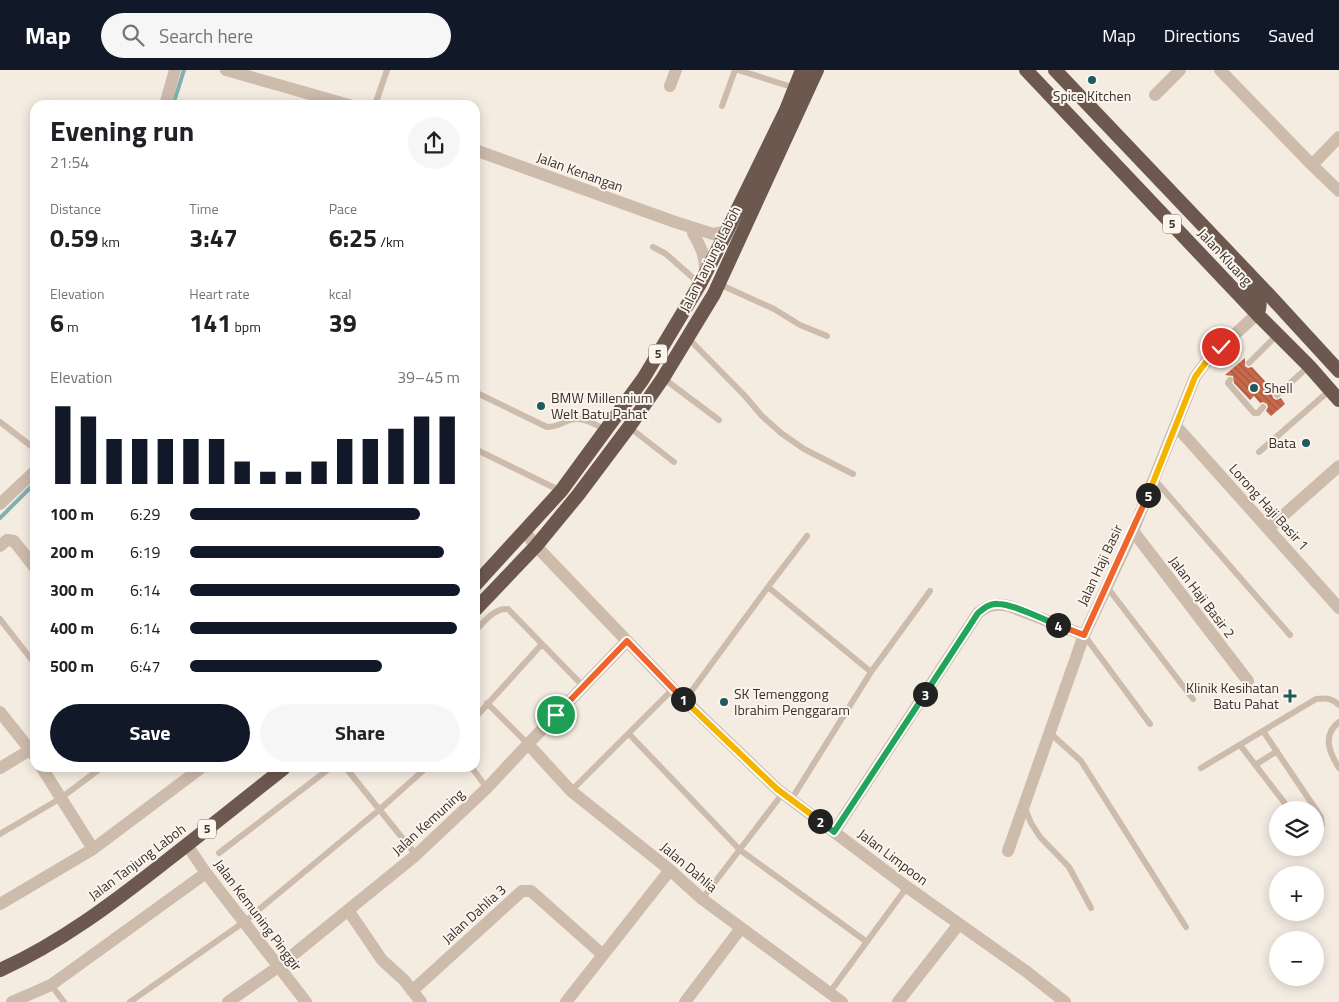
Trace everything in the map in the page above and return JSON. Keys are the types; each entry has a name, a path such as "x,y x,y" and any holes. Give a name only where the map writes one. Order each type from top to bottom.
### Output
{"highway":[{"name":"Jalan Tanjung Laboh","path":"480,580 560,490 643,380 728,231 786,110 802,70"},
{"name":"Jalan Tanjung Laboh","path":"480,605 536,546 629,428 663,378 719,284 817,70"},
{"name":"Jalan Kluang","path":"1026,70 1335,395"},
{"name":"Jalan Kluang","path":"1055,70 1339,370"},
{"path":"1221,244 1226,260 1259,298 1261,303 1257,314"},
{"name":"Jalan Tanjung Laboh","path":"0,970 39,951 130,890 277,772"}],"street":[{"path":"166,100 175,70"},
{"path":"226,70 329,100"},
{"path":"670,86 676,70"},
{"path":"1155,95 1180,70"},
{"path":"1220,70 1339,191"},
{"path":"1312,165 1339,137"},
{"name":"Jalan Kenangan","path":"480,152 675,222 713,234 728,231"},
{"name":"Jalan Kenangan","path":"675,222 733,254"},
{"path":"693,233 704,253 706,264 702,279"},
{"name":"Jalan Haji Basir","path":"1008,851 1084,635 1155,480 1195,377 1215,353 1257,314"},
{"name":"Lorong Haji Basir 1","path":"1176,426 1339,608"},
{"path":"1269,528 1339,466"},
{"path":"0,504 30,475"},
{"name":"Jalan Haji Basir 2","path":"1133,531 1248,682"},
{"name":"Jalan Limpoon","path":"524,532 673,690 787,796 907,887 1027,972 1065,1002"},
{"path":"0,546 7,540 14,541 30,562"},
{"path":"834,832 978,613 984,608 992,604 1008,606 1084,635"},
{"name":"Jalan Kemuning","path":"228,1002 278,967 416,855 487,788 627,641"},
{"path":"0,712 30,746"},
{"name":"Jalan Dahlia","path":"528,744 571,791 702,898 842,1002"},
{"path":"0,768 30,753"},
{"path":"45,772 93,849"},
{"path":"0,904 93,849 196,772"},
{"name":"Jalan Kemuning Pinggir","path":"187,845 206,873 306,1002"},
{"path":"566,1002 670,870"},
{"path":"12,1002 51,985 206,873"},
{"name":"Jalan Dahlia 3","path":"412,991 522,891 532,891 604,954"},
{"path":"348,910 382,960 404,980 421,1002"},
{"path":"902,1000 959,924"},
{"path":"685,1002 741,928"}],"lane":[{"path":"377,100 387,70"},
{"path":"722,106 737,70 795,88"},
{"path":"652,247 666,254 702,279"},
{"path":"719,284 774,309 800,325 827,336"},
{"path":"1249,363 1278,334"},
{"path":"687,337 780,433 804,449 853,474"},
{"path":"1277,395 1309,366"},
{"path":"663,378 719,420"},
{"path":"1230,380 1228,383 1254,413 1258,413 1264,407"},
{"path":"480,394 548,427 555,427 567,421 581,419 606,430"},
{"path":"1258,452 1335,395"},
{"path":"0,422 30,445"},
{"path":"629,428 674,462"},
{"path":"480,451 560,490"},
{"path":"1155,480 1290,635"},
{"path":"685,700 807,536"},
{"path":"1106,586 1194,699"},
{"path":"768,587 871,672"},
{"path":"702,898 740,850 787,796 871,672 930,591"},
{"path":"480,626 493,613 508,609 583,686"},
{"path":"0,619 30,658"},
{"path":"1084,635 1150,724"},
{"path":"480,712 542,644"},
{"path":"571,791 673,690"},
{"path":"1201,768 1316,699 1326,698 1335,701 1339,705"},
{"path":"487,703 528,744"},
{"path":"1339,722 1329,734 1328,744 1339,768"},
{"path":"1263,731 1310,801"},
{"path":"1050,733 1081,761 1186,927"},
{"path":"629,734 740,850 867,942"},
{"path":"1240,745 1283,801"},
{"path":"1255,765 1277,751"},
{"path":"0,834 61,798 96,772"},
{"path":"219,853 325,772"},
{"path":"349,772 416,855"},
{"path":"130,1002 244,922 379,810 422,772"},
{"path":"475,772 487,788"},
{"path":"1025,807 1031,823 1040,837 1069,867 1091,908"},
{"path":"830,992 907,887"},
{"path":"51,985 64,1002"}],"building":[{"name":"Shell","path":"1245,358 1245,366 1248,368 1252,367 1274,391 1272,394 1273,398 1276,400 1281,398 1285,404 1271,416 1266,411 1267,404 1260,403 1254,396 1250,400 1234,383 1233,376 1225,375"}],"waterway":[{"path":"175,100 184,70"},
{"path":"0,518 30,488"}],"place":[{"name":"Spice Kitchen","path":"1092,80"},
{"name":"Shell","path":"1254,388"},
{"name":"BMW Millennium Welt Batu Pahat","path":"541,406"},
{"name":"Bata","path":"1306,443"},
{"name":"Klinik Kesihatan Batu Pahat","path":"1290,696"},
{"name":"SK Temenggong Ibrahim Penggaram","path":"724,702"}],"route":[{"path":"556,715 627,641 673,690 777,789 834,832 978,613 984,608 992,604 1008,606 1084,635 1155,480 1195,377 1209,358 1221,347"}]}
